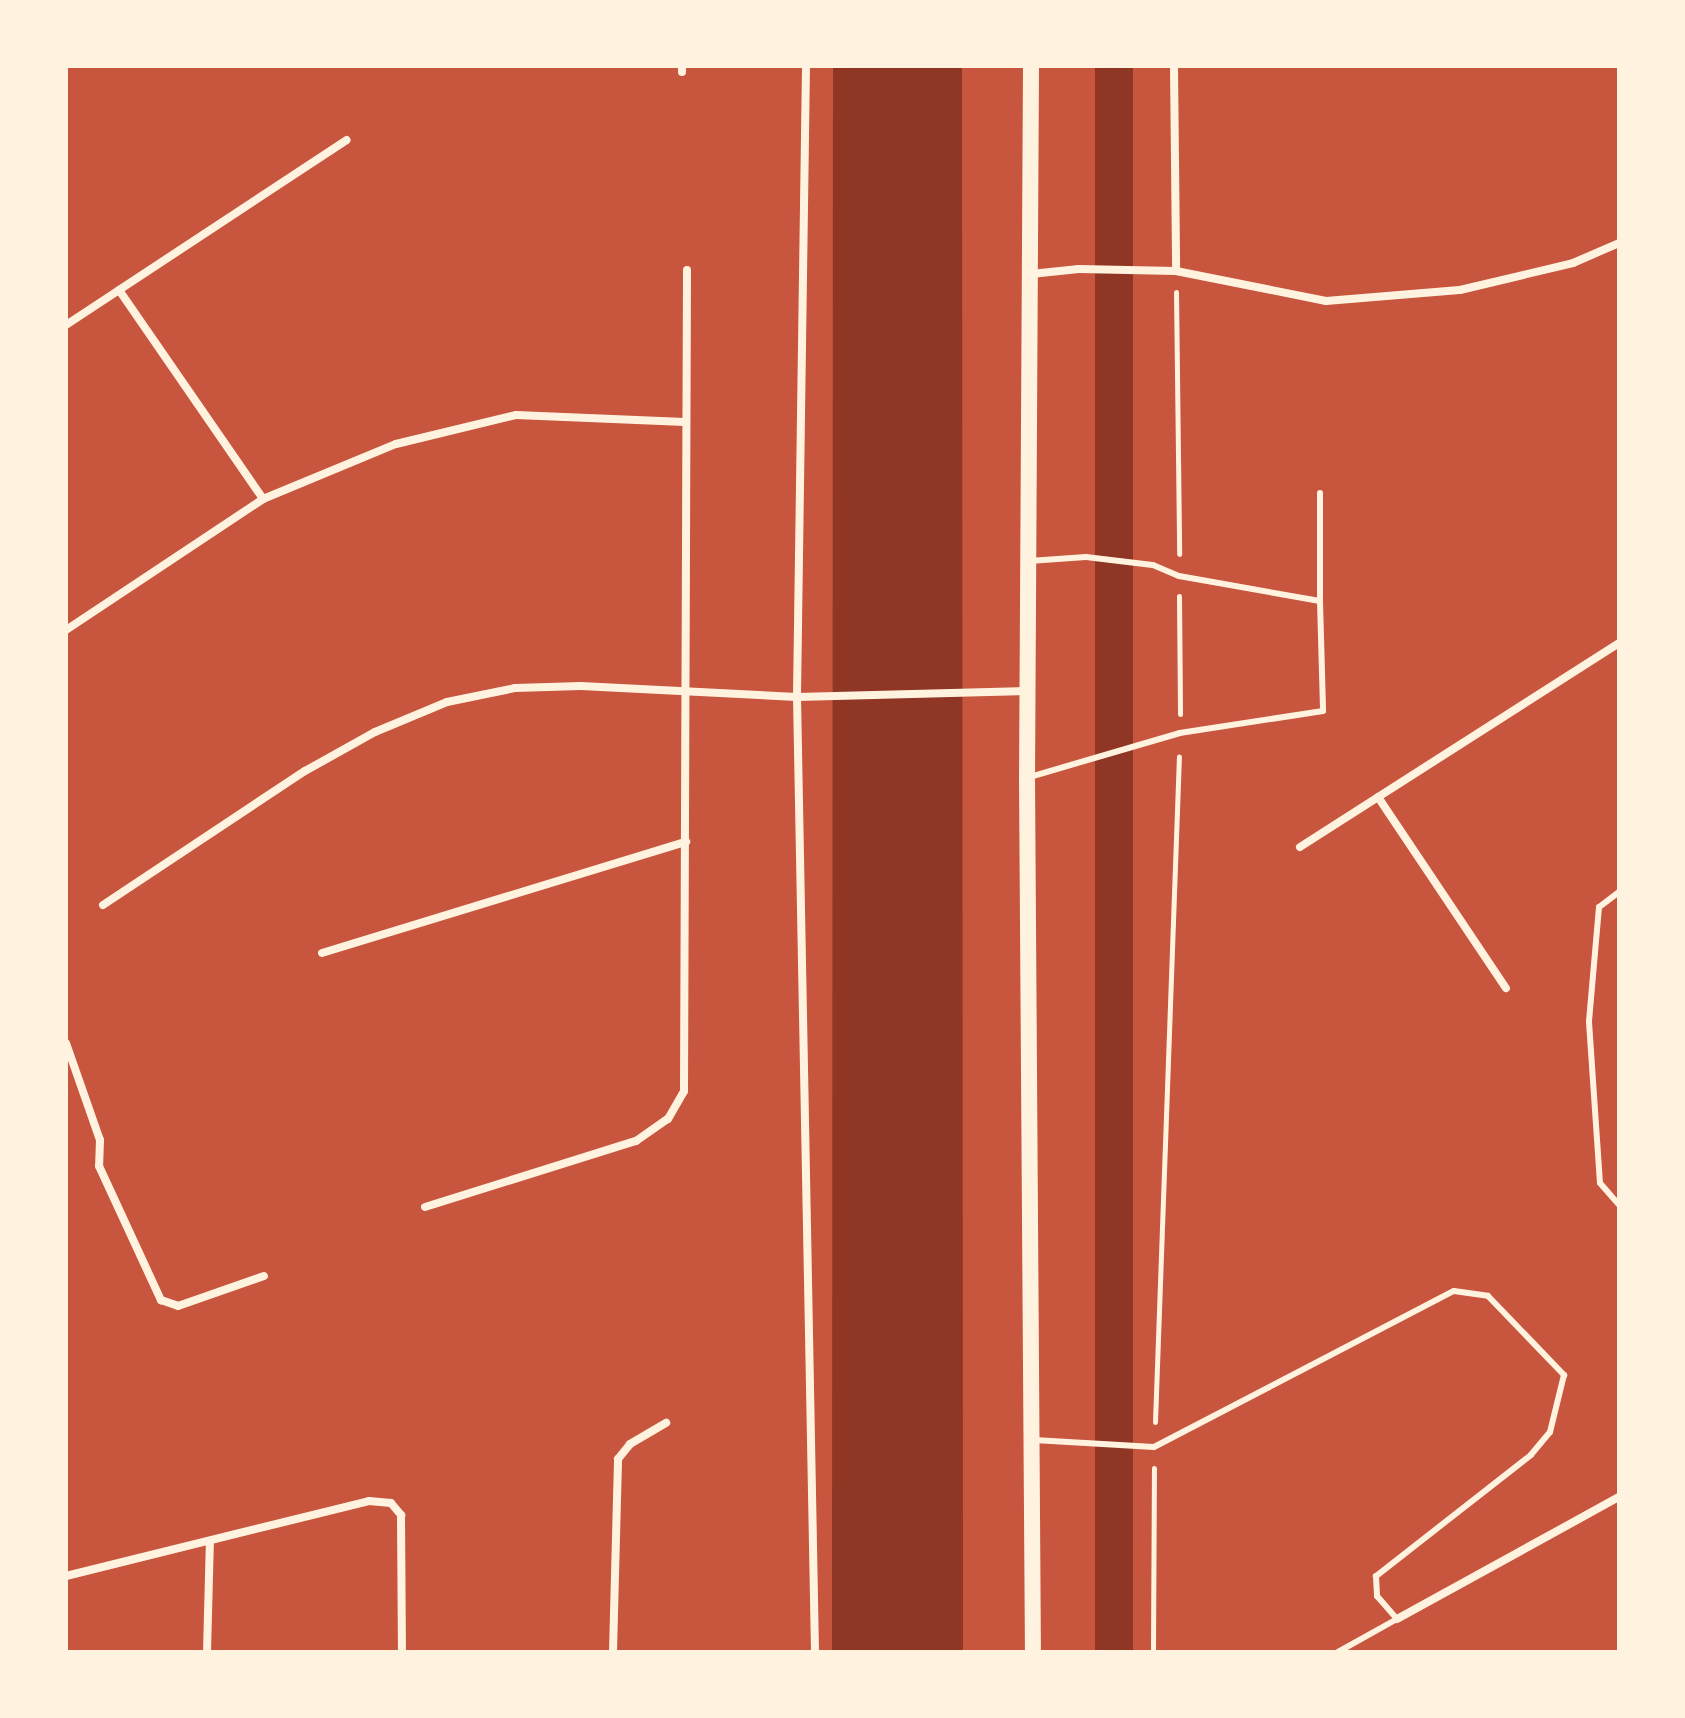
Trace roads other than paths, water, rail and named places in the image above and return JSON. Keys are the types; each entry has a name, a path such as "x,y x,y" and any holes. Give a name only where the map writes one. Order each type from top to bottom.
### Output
{"main road":[{"path":"1031,66 1027,778 1033,1652"}],"street":[{"path":"806,66 797,697 815,1652"},
{"path":"1174,66 1176,271"},
{"path":"66,325 347,140"},
{"path":"1031,274 1079,269 1176,271 1326,301 1460,290 1573,263 1619,243"},
{"path":"425,1207 636,1141 668,1119 684,1091 689,691 685,422 687,270"},
{"path":"119,290 263,499"},
{"path":"66,630 263,499 396,444 516,415 685,422"},
{"path":"1300,847 1619,643"},
{"path":"103,905 305,771 447,702 515,688 689,691 797,697 1027,691"},
{"path":"1378,797 1506,988"},
{"path":"322,953 686,842"},
{"path":"66,1043 100,1140 99,1166 161,1300 178,1306 264,1276"},
{"path":"613,1652 618,1459 630,1444 666,1423"},
{"path":"1397,1619 1619,1497"},
{"path":"66,1576 369,1501 391,1503 401,1515 402,1652"},
{"path":"207,1652 210,1541"}],"lane":[{"path":"1027,778 1180,733 1321,713 1320,493"},
{"path":"1029,561 1086,557 1153,565 1179,576 1320,601"},
{"path":"1619,892 1599,907 1589,1022 1600,1183 1619,1205"},
{"path":"1032,1440 1154,1447 1454,1291 1488,1296 1564,1375 1555,1419 1531,1455 1376,1576 1373,1588 1397,1619 1338,1652"}],"waterway":[{"path":"1114,66 1114,1652"}]}
